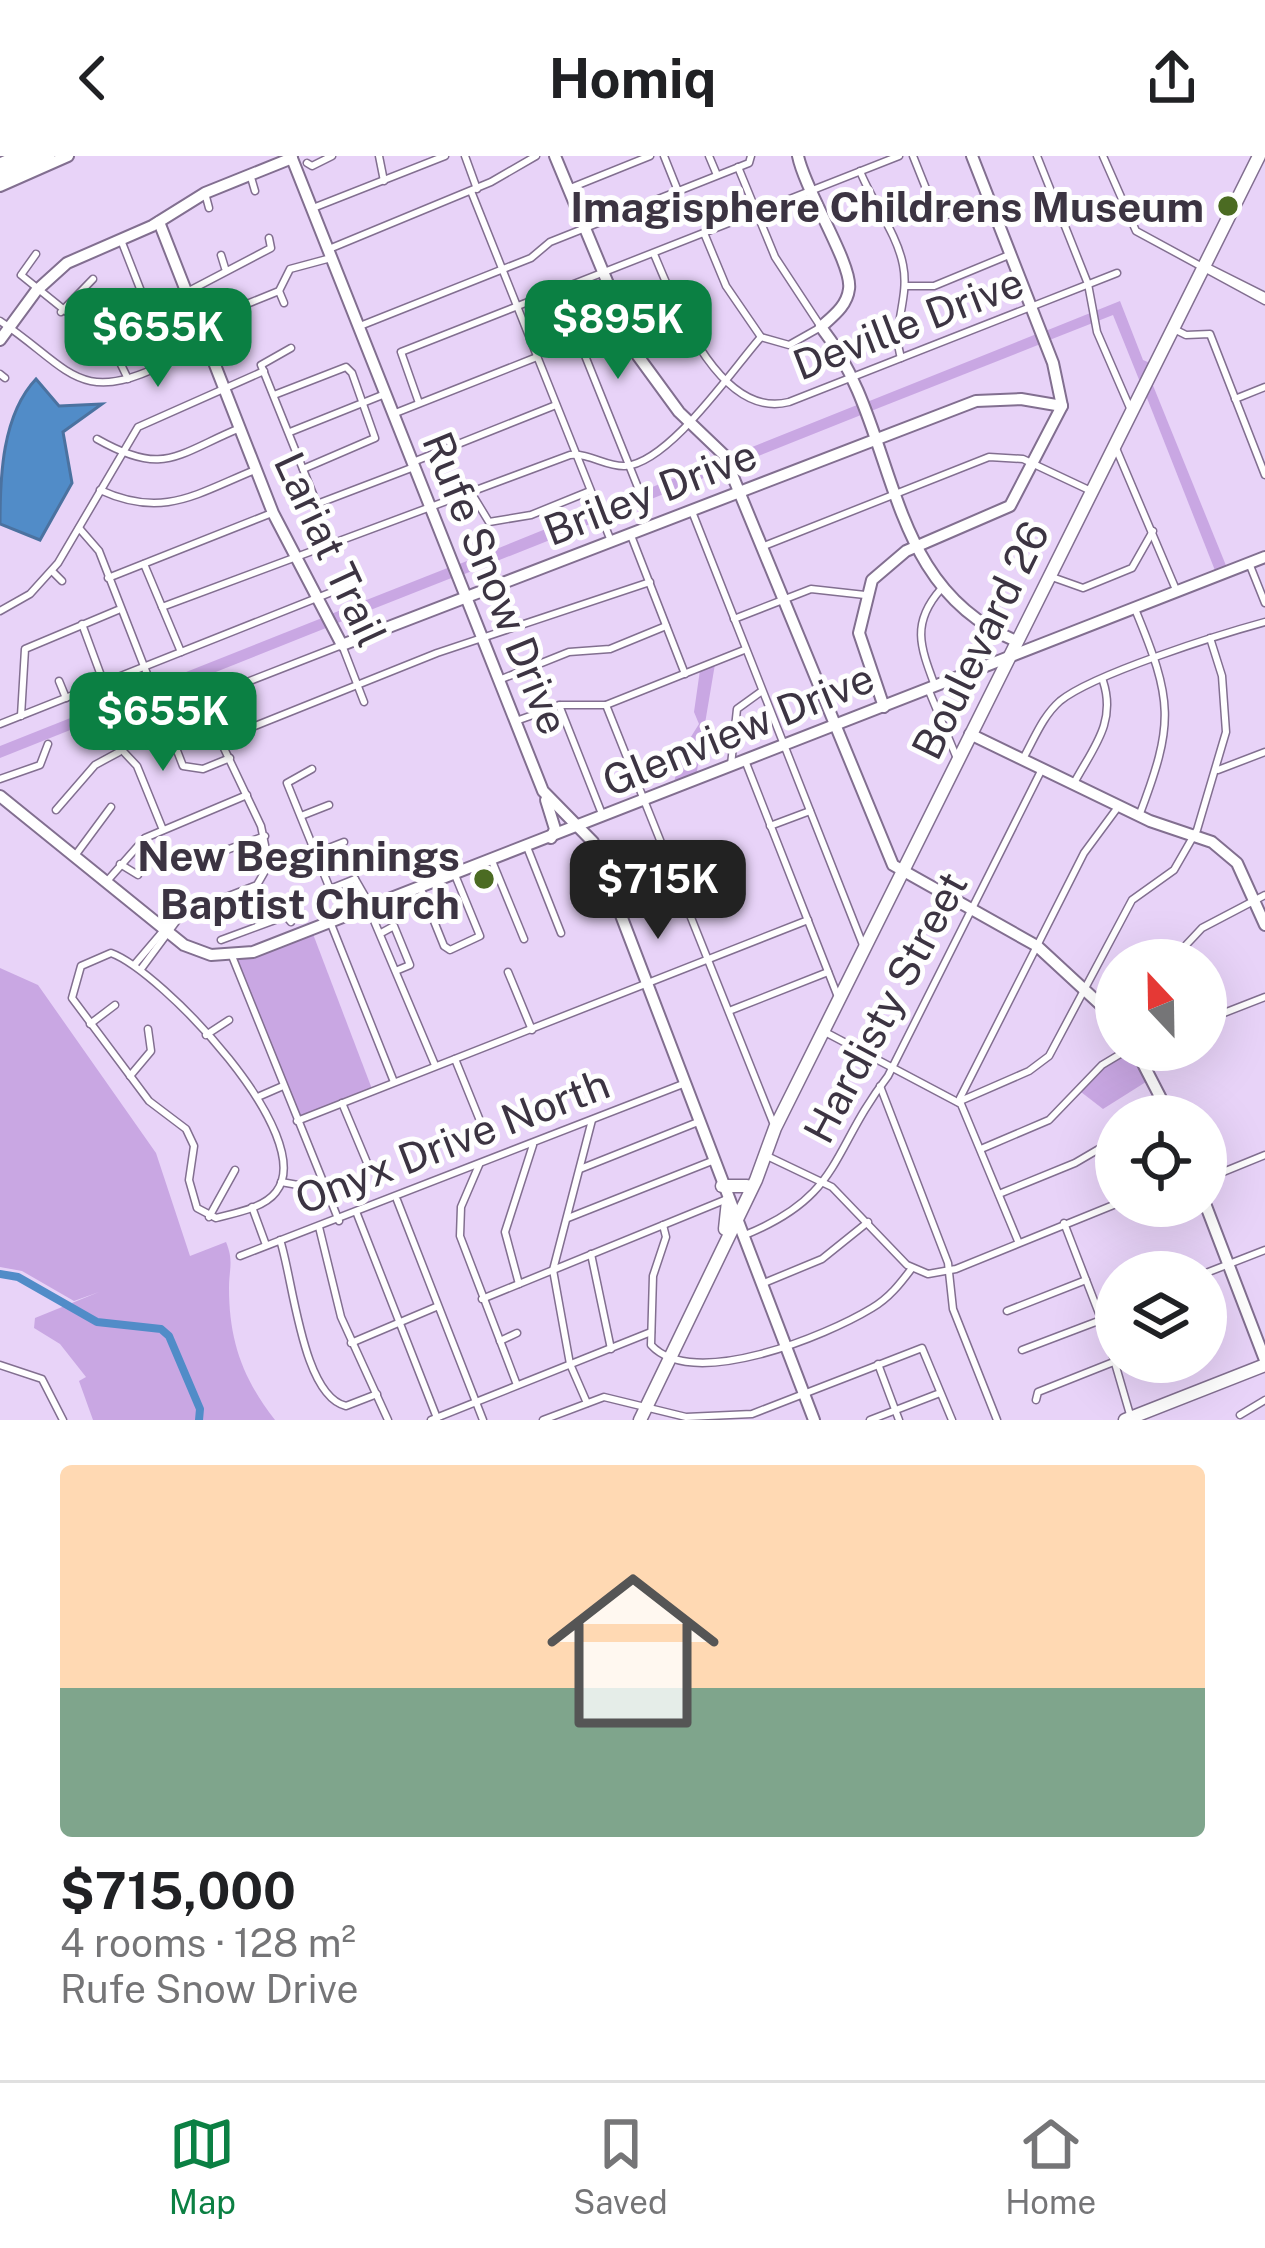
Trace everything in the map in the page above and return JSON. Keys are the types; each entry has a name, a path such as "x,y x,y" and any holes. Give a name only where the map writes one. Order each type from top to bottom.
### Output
{"highway":[{"path":"0,163 9,156"},
{"path":"0,163 23,156"},
{"path":"0,182 47,156"}],"main road":[{"name":"Boulevard 26","path":"728,1213 764,1155 1258,156"},
{"path":"1025,626 1033,650"},
{"path":"1016,641 1033,650"},
{"name":"Boulevard 26","path":"639,1413 699,1289 728,1213 764,1155"},
{"path":"743,1239 728,1213 747,1186"},
{"path":"1133,1419 1265,1365"}],"street":[{"path":"0,182 68,156"},
{"path":"307,163 312,166 332,156"},
{"path":"379,156 385,181"},
{"path":"313,208 385,181 421,161 445,156"},
{"path":"465,156 503,269 611,541"},
{"path":"510,156 514,166"},
{"path":"284,302 279,291 286,272 474,190 536,156"},
{"path":"555,156 638,356 688,421 721,450 890,860 902,872 1037,946 1095,997"},
{"path":"568,189 650,156"},
{"path":"664,156 678,190"},
{"path":"709,156 717,175"},
{"path":"360,326 738,167 751,156"},
{"path":"704,233 726,286 760,337 789,345 821,327 844,303 849,276 808,192 798,156"},
{"path":"419,404 401,352 899,156"},
{"path":"913,156 933,206 943,216 991,204"},
{"path":"884,707 860,642 865,595 879,571 916,547 1010,506 1036,464 1062,406 1059,379 972,156"},
{"path":"1037,156 1088,284 1097,332 1132,411"},
{"path":"1103,156 1136,231 1265,298"},
{"path":"0,340 5,324 77,257 159,222 205,193 293,157"},
{"name":"Rufe Snow Drive","path":"293,157 543,791 592,838 687,1082 728,1213"},
{"path":"738,167 786,277 849,378 916,547 941,589 964,614 1016,641"},
{"path":"860,171 903,262 905,286 895,335 902,358"},
{"path":"250,174 255,190"},
{"path":"205,193 209,208"},
{"name":"Lariat Trail","path":"159,222 273,512 320,597 364,702"},
{"path":"187,292 271,248 269,238"},
{"path":"5,324 84,381 102,387 167,358 121,240"},
{"path":"37,254 20,271 36,291 118,356 128,379"},
{"name":"Deville Drive","path":"654,254 684,321 725,379 756,403 773,405 1117,273"},
{"path":"220,255 226,268"},
{"path":"905,286 940,284 1011,255"},
{"path":"61,312 93,279"},
{"path":"243,320 242,306 279,291"},
{"path":"559,291 639,490"},
{"path":"98,337 108,323"},
{"path":"1173,328 1186,335 1210,334 1265,476"},
{"path":"162,607 576,454 627,466 657,454 760,337"},
{"path":"291,348 261,361 318,505 556,405"},
{"path":"393,414 537,357"},
{"path":"274,395 349,368 363,403 376,438 303,469"},
{"path":"0,610 30,594 52,571 120,452 142,424 264,371"},
{"path":"1234,400 1265,387"},
{"path":"290,432 386,394"},
{"name":"Briley Drive","path":"220,740 201,702 342,645 983,399 1062,406"},
{"path":"97,439 135,460 159,462 240,428"},
{"path":"1114,445 1178,592"},
{"path":"760,547 989,457 1036,464 1091,491"},
{"path":"100,490 135,505 165,505 256,470"},
{"path":"472,494 489,522 531,515 590,490"},
{"path":"108,578 273,512"},
{"path":"693,514 865,949"},
{"path":"79,528 96,544 140,668 184,767 203,769 230,758"},
{"path":"1048,576 1083,588 1112,578 1136,564 1153,531"},
{"path":"630,533 685,674"},
{"name":"Glenview Drive","path":"232,956 332,924 1265,557"},
{"path":"144,563 181,652"},
{"path":"1249,563 1265,603"},
{"path":"52,571 62,581"},
{"path":"0,724 357,582"},
{"path":"138,967 183,913 257,885 269,864 265,836 220,740 357,684 650,582"},
{"path":"734,619 819,589 865,595"},
{"path":"941,589 925,608 918,629 931,688 958,759"},
{"path":"1135,609 1166,688 1166,731 1139,816"},
{"path":"20,716 25,649 118,610"},
{"path":"1022,760 1057,704 1210,638 1265,622"},
{"path":"56,810 95,765 121,749 124,735 82,624"},
{"path":"500,680 569,652 610,649 667,626"},
{"path":"958,1102 1029,1071 1049,1056 1132,900 1174,870 1195,836 1226,732 1225,694 1210,638"},
{"path":"516,721 559,705 606,705 746,650"},
{"path":"59,681 66,698"},
{"path":"1073,784 1106,726 1109,704 1103,681"},
{"path":"732,768 729,752 737,709 762,691"},
{"path":"559,705 605,817"},
{"path":"606,705 776,1128"},
{"path":"970,734 1118,807 1227,853 1260,897 1265,925"},
{"path":"0,779 40,765 48,744"},
{"path":"121,749 136,766 163,830"},
{"path":"1218,770 1265,752"},
{"path":"746,763 839,1001"},
{"path":"312,769 287,780 330,889 355,879 383,932 394,926 410,965 398,970 436,1066"},
{"name":"Hardisty Street","path":"743,1239 796,1212 824,1183 858,1115 894,1065 1042,770"},
{"path":"543,791 554,829 551,838"},
{"path":"105,883 139,842 247,795"},
{"path":"0,796 166,932 194,949 232,956 339,1221"},
{"path":"301,816 329,805"},
{"path":"74,856 111,807"},
{"path":"958,1102 1084,853 1118,807"},
{"path":"770,826 810,811"},
{"path":"569,818 605,817"},
{"path":"592,838 605,817"},
{"path":"185,865 265,836"},
{"path":"316,853 344,842"},
{"path":"527,847 561,933"},
{"path":"492,861 524,939"},
{"path":"120,864 138,875"},
{"path":"421,889 446,950 480,936 455,875"},
{"path":"1192,939 1202,928 1260,897"},
{"path":"170,901 183,913"},
{"path":"220,940 282,917 291,922 296,935"},
{"path":"297,1121 808,920"},
{"path":"332,924 394,1082"},
{"path":"108,952 138,967 171,994 260,1096 279,1153 281,1182 271,1197 252,1207 209,1217 200,1213 190,1193 194,1150 190,1135 149,1101 71,995 79,969 108,952"},
{"path":"508,972 532,1030"},
{"path":"729,1011 828,972"},
{"path":"171,994 179,985"},
{"path":"1227,1012 1265,997"},
{"path":"90,1024 115,1005"},
{"path":"206,1036 229,1020"},
{"path":"130,1076 151,1051 148,1029"},
{"path":"824,1031 958,1102 1018,1241"},
{"path":"455,1059 485,1133"},
{"path":"981,1148 1049,1120 1096,1071"},
{"name":"Onyx Drive North","path":"239,1256 687,1082"},
{"path":"260,1096 283,1086"},
{"path":"880,1086 951,1271 953,1309 998,1420"},
{"path":"342,1102 368,1166"},
{"path":"162,1122 166,1112"},
{"path":"587,1403 570,1364 553,1270 592,1120"},
{"path":"580,1169 698,1122"},
{"path":"519,1283 506,1232 533,1143"},
{"path":"999,1194 1095,1152"},
{"path":"764,1155 824,1183 912,1268 933,1275 1095,1212"},
{"path":"1227,1170 1265,1155"},
{"path":"568,1218 712,1160"},
{"path":"479,1166 461,1207 459,1229 517,1385"},
{"path":"209,1217 235,1170"},
{"path":"281,1182 298,1185"},
{"path":"396,1198 483,1420"},
{"path":"252,1207 266,1245"},
{"path":"482,1299 664,1225 728,1213"},
{"path":"357,1214 434,1419 651,1332"},
{"path":"761,1285 822,1259 868,1222"},
{"path":"1064,1223 1095,1303"},
{"path":"664,1225 666,1237 653,1276 651,1346 666,1357 716,1365 784,1344 869,1310 912,1268"},
{"path":"319,1226 351,1343 388,1420"},
{"path":"1213,1227 1265,1365"},
{"path":"743,1239 814,1420"},
{"path":"280,1240 296,1317 326,1395 346,1406 376,1394"},
{"path":"1228,1264 1265,1250"},
{"path":"591,1254 611,1349"},
{"path":"1006,1311 1086,1280"},
{"path":"351,1343 437,1306"},
{"path":"1022,1350 1095,1321"},
{"path":"500,1341 517,1334"},
{"path":"543,1420 609,1397 639,1413 673,1417 716,1419 766,1410 922,1348 952,1420"},
{"path":"878,1364 899,1420"},
{"path":"0,1365 42,1379 63,1420"},
{"path":"1036,1400 1054,1383 1095,1369"},
{"path":"1120,1383 1133,1419"},
{"path":"870,1420 941,1392"},
{"path":"1240,1415 1262,1402 1265,1418"}],"shaded area":[{"path":"1120,301 1143,360 1150,363 1140,382 1113,315 1047,341 1043,332"},
{"path":"1039,333 1043,343 866,413 862,404"},
{"path":"1152,383 1227,568 1216,573 1145,393"},
{"path":"857,405 861,415 731,467 727,457"},
{"path":"722,459 726,469 604,518 600,508"},
{"path":"595,509 600,520 462,575 457,565"},
{"path":"450,567 454,577 335,624 331,614"},
{"path":"327,616 331,626 0,758 0,746"},
{"path":"715,664 696,777 674,782 682,751 699,724 694,712 700,670"},
{"path":"313,934 372,1089 297,1118 243,986 237,958"},
{"path":"0,968 38,985 156,1153 190,1256 226,1242 235,1342 254,1390 275,1420 93,1420 79,1381 86,1377 60,1344 34,1328 35,1318 99,1292 74,1301 22,1271 0,1267"},
{"path":"1100,1071 1144,1071 1149,1080 1125,1095 1095,1095 1095,1103 1081,1092"}],"water":[{"path":"36,379 59,406 102,404 63,432 72,483 40,540 0,524 2,467 10,428"}],"waterway":[{"path":"0,1274 18,1277 97,1322 161,1329 169,1336 200,1409 199,1420"}],"place":[{"name":"Imagisphere Childrens Museum","path":"1228,206"},
{"name":"New Beginnings Baptist Church","path":"484,879"}]}
